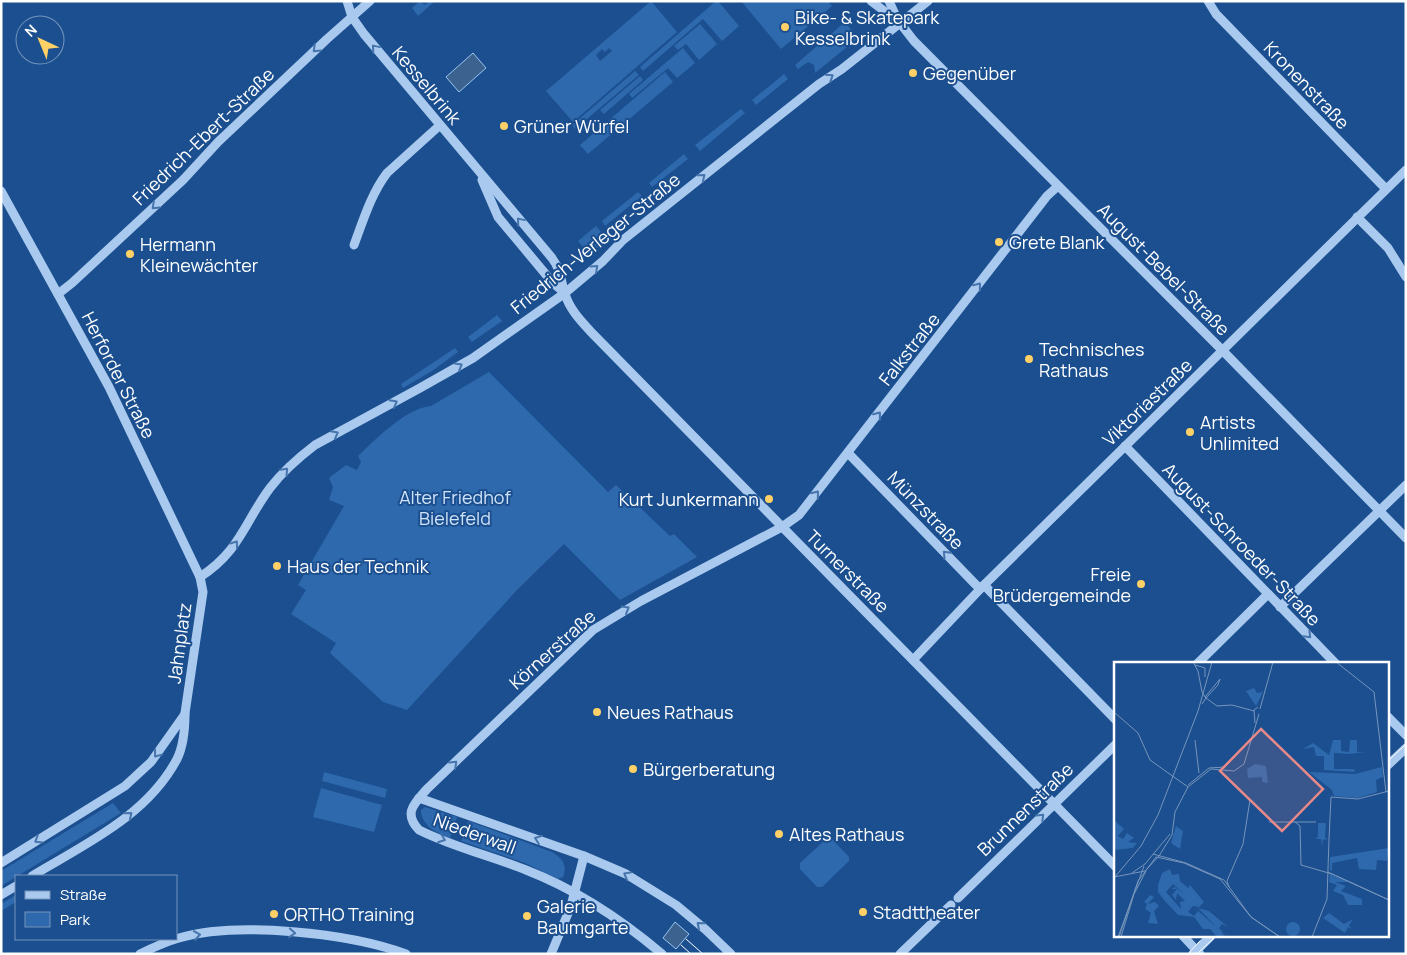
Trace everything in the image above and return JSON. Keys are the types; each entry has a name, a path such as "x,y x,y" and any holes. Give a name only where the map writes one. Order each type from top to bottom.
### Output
{"street":[{"name":"Kesselbrink","path":"347,1 352,17 364,34 435,118 439,126 556,263 562,275 565,293"},
{"name":"Friedrich-Ebert-Straße","path":"58,294 72,284 183,180 218,142 370,1"},
{"name":"August-Bebel-Straße","path":"871,1 900,23"},
{"name":"August-Bebel-Straße","path":"890,1 900,23 914,41 1223,351 1406,538"},
{"name":"Friedrich-Verleger-Straße","path":"200,577 212,570 231,551 270,487 301,456 315,446 473,358 565,293 603,261 623,240 819,84 842,69 928,1"},
{"name":"Kronenstraße","path":"1208,1 1216,14 1386,189"},
{"path":"354,246 382,180 387,173 439,126"},
{"name":"Viktoriastraße","path":"913,660 982,587 1406,170"},
{"name":"Kesselbrink","path":"479,172 498,217 553,282 565,293"},
{"name":"Falkstraße","path":"782,527 799,515 1047,196 1058,186"},
{"name":"Herforder Straße","path":"1,192 120,409 200,577"},
{"path":"1357,217 1388,248 1406,277"},
{"name":"Turnerstraße","path":"565,293 574,312 603,344 1114,865"},
{"name":"August-Schroeder-Straße","path":"1125,446 1334,662"},
{"name":"Münzstraße","path":"848,454 1114,718"},
{"path":"1280,607 1406,485"},
{"name":"Körnerstraße","path":"419,798 593,630 641,601 782,527"},
{"name":"Jahnplatz","path":"34,875 129,816 157,788 178,758 184,733 185,714 202,597 200,577"},
{"path":"1199,662 1268,594"},
{"name":"Jahnplatz","path":"1,863 125,786 140,774 151,762 185,714"},
{"path":"1390,719 1406,735"},
{"name":"Brunnenstraße","path":"900,954 1114,746"},
{"path":"1390,763 1406,748"},
{"name":"Niederwall","path":"662,954 626,927 575,894 529,871 419,830 410,816 412,808 419,798 584,856 626,874 667,899 701,925 731,954"},
{"path":"551,954 575,894 584,856"},
{"path":"1,896 15,887"},
{"path":"178,939 213,933 243,931 281,932 344,937 406,954"},
{"path":"1185,938 1197,953 1209,938"},
{"path":"140,954 175,940"}],"green space":[{"path":"420,1 425,5 429,1 435,1 418,16 412,8"},
{"path":"651,1 677,32 573,122 546,91","holes":["609,48 612,51 600,61 596,55 602,49 605,52"]},
{"path":"716,1 739,26 722,41 703,19 643,71 640,67"},
{"name":"Bike- & Skatepark Kesselbrink","path":"741,1 828,1 832,6 781,49"},
{"path":"845,22 858,38 815,73 814,65 808,62 798,69 795,65"},
{"path":"700,24 717,44 699,60 686,44 678,50 674,46"},
{"path":"683,48 695,63 677,78 668,68 632,98 629,94"},
{"path":"635,71 639,75 575,129 572,125"},
{"path":"665,72 673,82 588,154 580,145"},
{"path":"784,74 788,79 756,105 752,100"},
{"path":"640,76 643,80 604,114 600,110"},
{"path":"741,109 745,113 700,151 695,145"},
{"path":"684,154 688,159 652,187 649,183"},
{"path":"638,192 642,196 605,226 602,221"},
{"path":"596,226 601,232 599,234 601,245 589,255 578,241"},
{"path":"497,315 502,321 472,342 468,337"},
{"path":"455,348 458,352 432,371 403,388 401,384"},
{"name":"Alter Friedhof Bielefeld","path":"489,372 608,492 616,485 670,536 674,534 697,557 620,600 564,544 517,590 407,710 383,702 330,653 336,643 291,614 306,590 298,585 344,506 329,500 333,487 329,478 346,465 357,470 361,462 358,456 382,433 402,418 421,408 431,406"},
{"path":"324,772 387,789 385,798 322,781"},
{"path":"321,788 382,805 374,832 313,817"},
{"path":"113,803 121,813 19,875 15,875 15,877 1,886 1,871"},
{"path":"425,807 457,817 450,838 427,825 421,810"},
{"path":"468,821 552,852 563,862 565,869 563,877 558,879 525,863 461,841"},
{"path":"826,839 832,839 849,857 849,861 822,887 817,887 800,869 800,863"},
{"path":"15,896 15,903 1,911 1,904"}],"shaded area":[{"path":"473,53 486,68 459,92 446,77"},
{"path":"675,922 689,934 676,949 663,938"}],"tram line":[{"path":"1390,759 1406,744"},
{"path":"1197,954 1214,938"},
{"path":"686,939 703,954"},
{"path":"1188,954 1200,941"},
{"path":"681,945 691,954"}],"place":[{"name":"Bike- & Skatepark Kesselbrink","path":"785,27"},
{"name":"Gegenüber","path":"913,73"},
{"name":"Grüner Würfel","path":"504,126"},
{"name":"Grete Blank","path":"999,242"},
{"name":"Hermann Kleinewächter","path":"130,254"},
{"name":"Technisches Rathaus","path":"1029,359"},
{"name":"Artists Unlimited","path":"1190,432"},
{"name":"Kurt Junkermann","path":"769,499"},
{"name":"Haus der Technik","path":"277,566"},
{"name":"Freie Brüdergemeinde","path":"1141,584"},
{"name":"Neues Rathaus","path":"597,712"},
{"name":"Bürgerberatung","path":"633,769"},
{"name":"Altes Rathaus","path":"779,834"},
{"name":"Stadttheater","path":"863,912"},
{"name":"ORTHO Training","path":"274,914"},
{"name":"Galerie Baumgarte","path":"527,916"}]}
